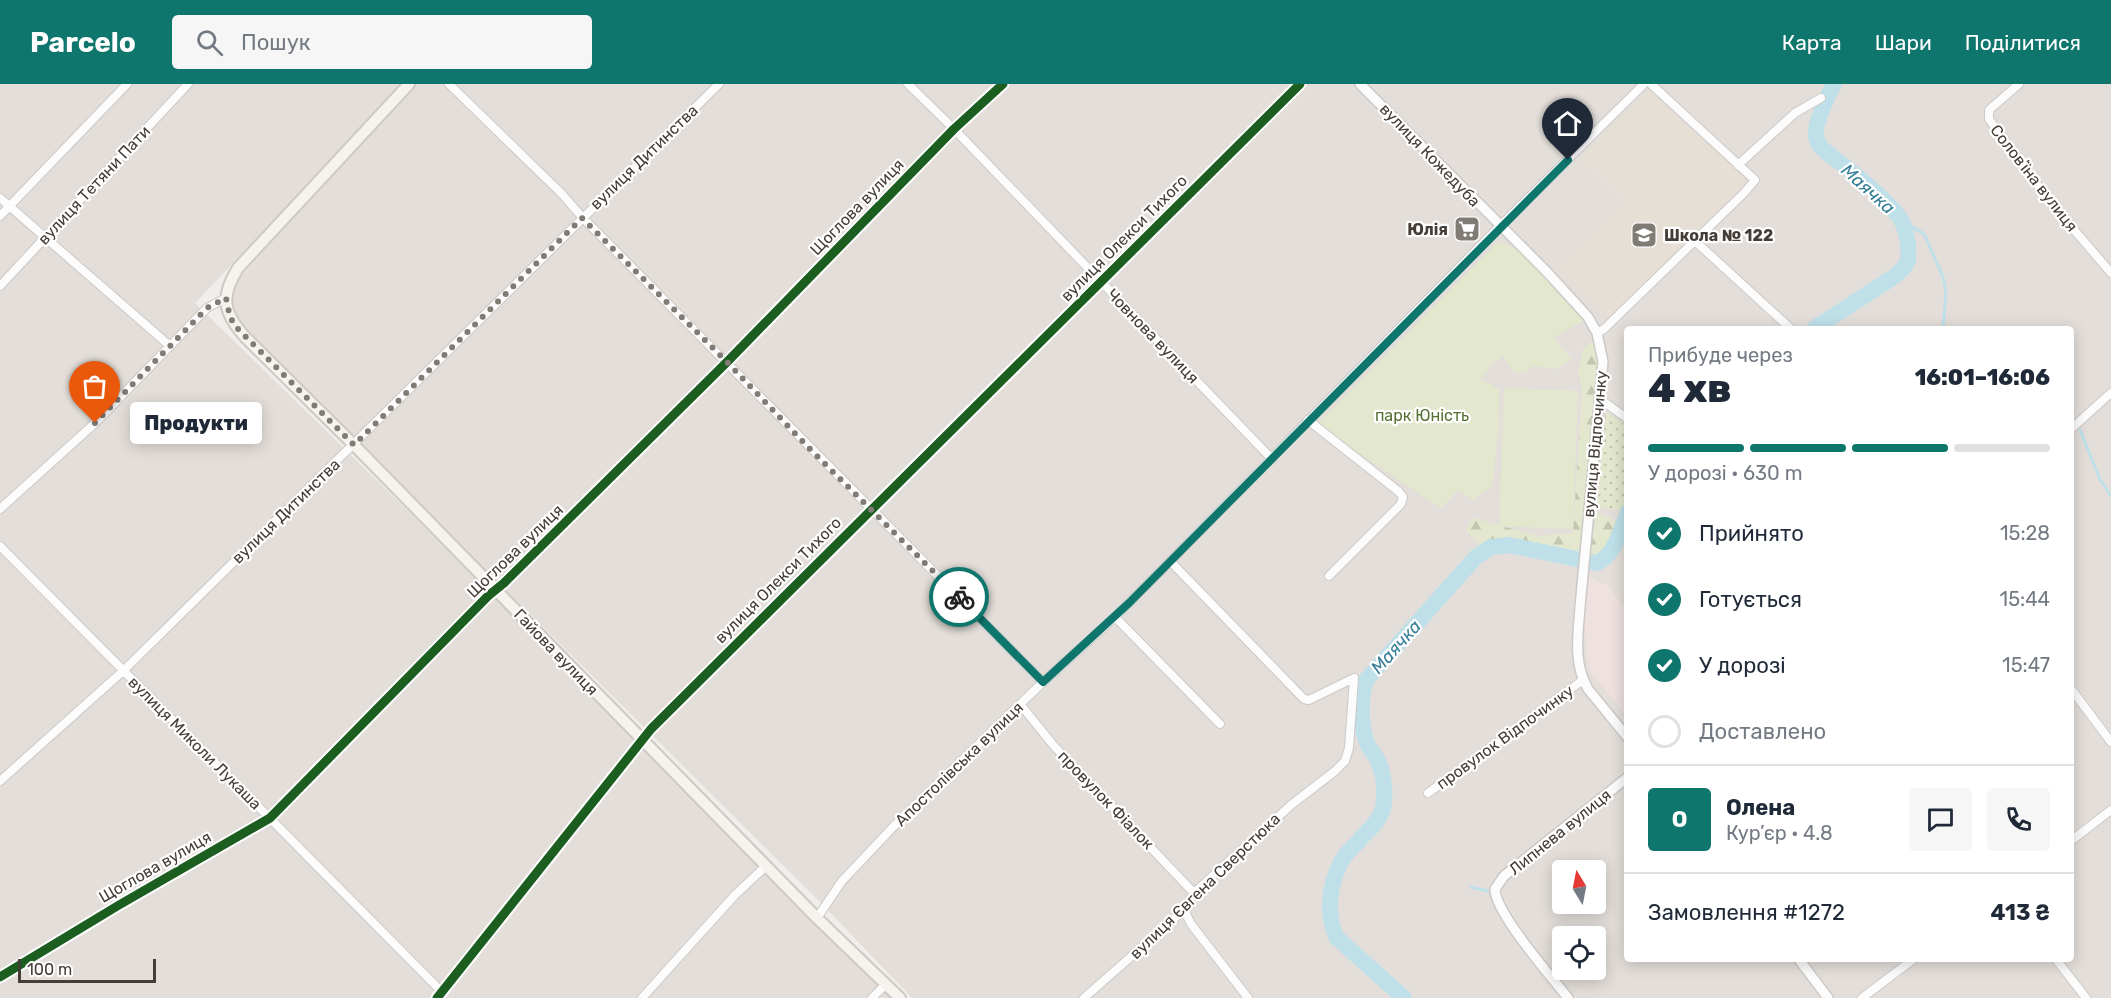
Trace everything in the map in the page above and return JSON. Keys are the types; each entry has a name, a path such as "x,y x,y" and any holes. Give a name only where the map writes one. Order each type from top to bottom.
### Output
{"main road":[{"path":"226,298 229,282 237,268 409,84"},
{"name":"Гайова вулиця","path":"226,298 230,317 236,327 817,918 900,998"}],"street":[{"path":"0,216 127,84"},
{"name":"вулиця Тетяни Пати","path":"0,286 188,84"},
{"path":"449,84 562,194 582,218 1043,682"},
{"name":"вулиця Дитинства","path":"0,781 123,671 719,84"},
{"name":"Човнова вулиця","path":"908,84 1272,459"},
{"name":"Щоглова вулиця","path":"0,977 270,818 495,590 727,362 954,129 1003,84"},
{"name":"вулиця Олекси Тихого","path":"439,995 642,739 1300,84"},
{"name":"вулиця Кожедуба","path":"1360,84 1554,280 1588,317 1597,333"},
{"name":"Апостолівська вулиця","path":"817,918 842,881 894,826 1043,682 1115,617 1500,226 1644,84"},
{"path":"1597,333 1604,329 1695,241 1755,180 1651,84"},
{"name":"Соловʼїна вулиця","path":"2019,84 1989,110 1989,119 2047,198 2111,273"},
{"path":"1738,165 1795,113 1821,98"},
{"path":"0,198 170,346"},
{"path":"1695,241 1788,326"},
{"path":"0,509 95,423 207,308 226,298"},
{"name":"вулиця Відпочинку","path":"1583,680 1577,639 1603,362 1597,333"},
{"path":"2074,426 2111,393"},
{"path":"1599,402 1604,402 1624,416"},
{"path":"1308,420 1398,490 1403,497 1401,504 1329,576"},
{"name":"вулиця Миколи Лукаша","path":"0,546 270,818 439,995"},
{"name":"вулиця Євгена Сверстюка","path":"1084,998 1184,910 1194,893 1291,805 1346,761 1349,747 1353,678 1309,700 1304,699 1170,561"},
{"path":"1115,617 1220,724"},
{"path":"1583,680 1624,733"},
{"name":"провулок Відпочинку","path":"1428,793 1583,680"},
{"path":"2074,693 2111,742"},
{"name":"провулок Фіалок","path":"1020,705 1054,746 1194,893"},
{"name":"Липнева вулиця","path":"1568,998 1498,904 1495,889 1504,876 1624,780"},
{"path":"2074,838 2111,810"},
{"path":"642,998 735,896 766,866"},
{"path":"1184,910 1191,924 1248,998"},
{"path":"1801,962 1828,998"},
{"path":"1862,998 1910,962"},
{"path":"2058,962 2086,998"},
{"path":"872,998 886,984"}],"shaded area":[{"path":"0,84 404,84 195,303 402,505 891,998 0,998"},
{"path":"415,84 2111,84 2111,998 912,998 822,904 244,330 232,302 230,288"},
{"name":"Школа № 122","path":"1650,90 1748,183 1611,318 1560,269 1626,202 1581,158"},
{"path":"1588,577 1608,586 1624,607 1624,713 1591,673 1588,665 1583,616"}],"green space":[{"name":"парк Юність","path":"1498,242 1519,250 1551,279 1585,320 1554,337 1571,359 1558,369 1533,366 1525,373 1515,373 1503,356 1491,365 1480,379 1499,389 1499,428 1492,486 1473,500 1458,490 1441,508 1360,454 1319,423"},
{"path":"1593,341 1597,348 1599,364 1579,553 1492,542 1481,545 1466,530 1473,518 1538,536 1573,533 1582,391 1578,374 1583,349"},
{"path":"1504,388 1578,391 1573,529 1499,526"},
{"path":"1606,412 1624,424 1624,512 1597,506"},
{"path":"1597,512 1621,523 1599,555 1590,554"}],"waterway":[{"name":"Маячка","path":"1818,326 1895,276 1906,265 1908,259 1907,240 1900,218 1873,190 1823,149 1817,141 1817,124 1834,84"},
{"path":"1901,220 1924,234 1943,277 1946,293 1943,326"},
{"name":"Маячка","path":"2080,430 2100,479 2111,496"},
{"name":"Маячка","path":"1404,998 1336,937 1331,918 1330,899 1341,862 1378,820 1384,802 1381,770 1368,745 1363,728 1362,704 1366,680 1476,557 1491,547 1509,545 1596,563 1608,555 1624,523"},
{"path":"1471,887 1488,891"}],"cycle path":[{"path":"0,977 270,818 488,596 504,583 727,362 954,129 1003,84"},
{"path":"437,998 651,729 1300,84"}],"way so far":[{"path":"95,423 207,308 226,298 226,307 236,327 354,445 582,218 959,597"}],"place":[{"name":"Юлія","path":"1467,229"},
{"name":"Школа № 122","path":"1644,235"},
{"name":"Продукти","path":"95,423"}],"route":[{"path":"959,597 1043,682 1115,617 1500,226 1568,160"}]}
